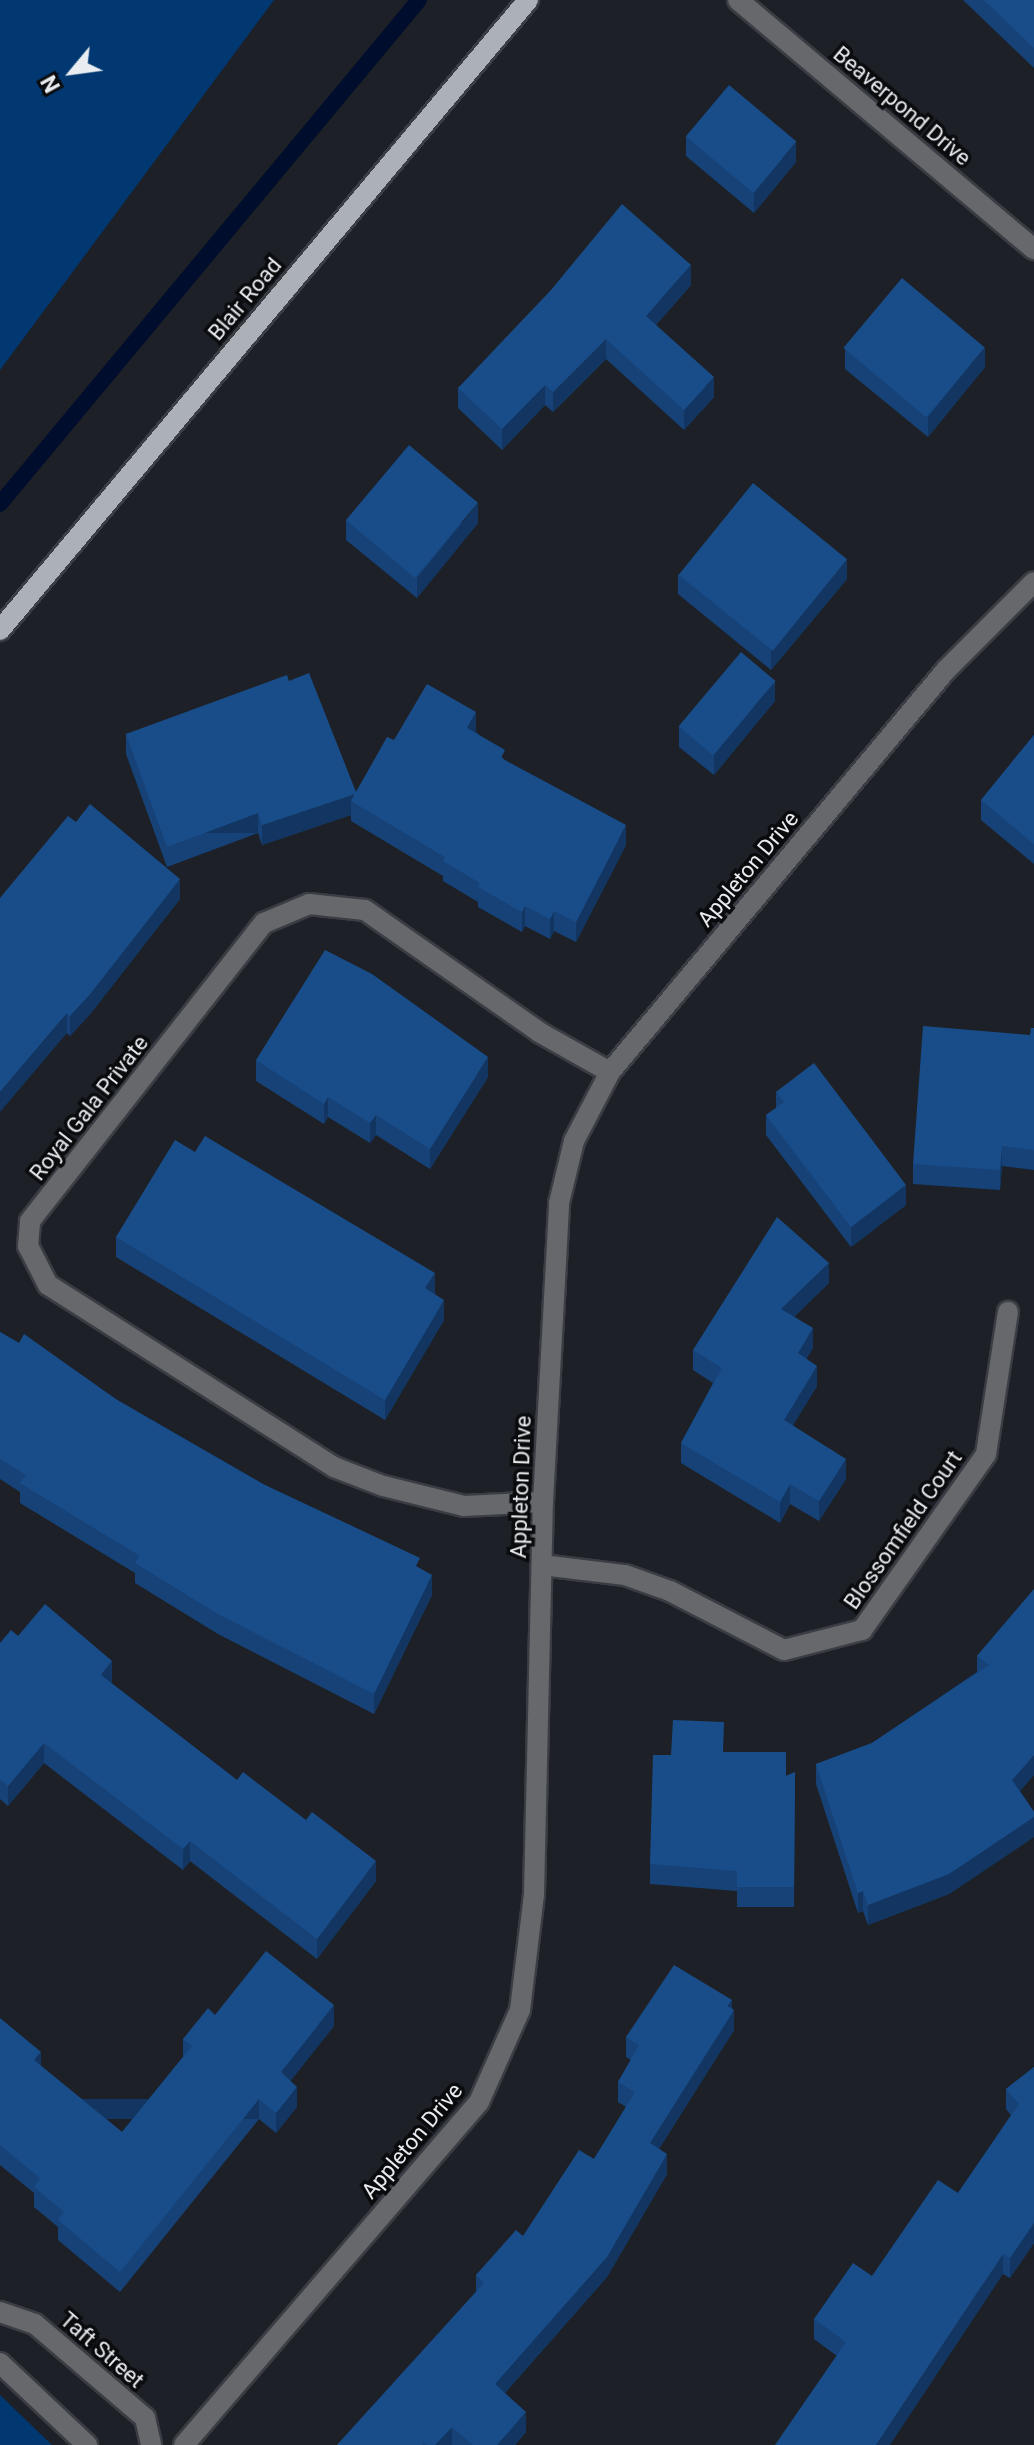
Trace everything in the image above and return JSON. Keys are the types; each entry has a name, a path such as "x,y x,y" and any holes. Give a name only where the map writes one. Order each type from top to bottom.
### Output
{"main road":[{"name":"Blair Road","path":"0,630 528,0"}],"street":[{"name":"Beaverpond Drive","path":"738,0 1034,249"},
{"name":"Appleton Drive","path":"184,2445 479,2102 520,2010 534,1895 543,1502 559,1203 574,1141 610,1072 946,670 1034,582"},
{"name":"Royal Gala Private","path":"543,1502 464,1506 383,1486 334,1467 48,1285 28,1246 30,1221 264,923 309,904 365,910 539,1032 610,1072"},
{"name":"Blossomfield Court","path":"542,1565 625,1575 670,1591 784,1650 862,1630 986,1454 1008,1312"},
{"name":"Taft Street","path":"0,2312 35,2324 145,2418 151,2445"},
{"path":"0,2363 87,2445"}],"shaded area":[{"path":"0,0 274,0 0,370"},
{"path":"0,2395 52,2445 0,2445"}],"building":[{"path":"984,0 1034,0 1034,48"},
{"path":"729,85 796,142 753,193 686,136"},
{"path":"622,204 691,265 646,316 714,377 684,410 606,339 553,392 545,385 502,429 458,388 551,290"},
{"path":"902,278 985,347 926,417 844,348"},
{"path":"409,445 478,503 415,578 346,520"},
{"path":"753,483 847,559 773,651 679,575"},
{"path":"741,652 775,681 713,755 679,726"},
{"path":"309,673 356,792 387,737 394,740 427,684 476,712 467,728 505,750 501,758 626,825 576,922 554,911 550,919 525,906 522,912 478,887 480,883 443,861 445,857 351,801 355,794 262,825 258,813 167,847 126,734 287,675 289,681"},
{"path":"1034,735 1034,844 981,800"},
{"path":"90,804 180,879 91,993 70,1016 67,1013 0,1092 0,898 68,816 76,822"},
{"path":"325,950 372,974 488,1057 430,1149 376,1115 370,1123 328,1097 324,1104 256,1060"},
{"path":"923,1026 1030,1035 1031,1028 1034,1028 1034,1150 1002,1146 1000,1170 913,1164"},
{"path":"814,1063 906,1185 851,1227 766,1115 784,1102 776,1092"},
{"path":"205,1136 435,1273 425,1288 444,1300 385,1400 116,1237 175,1140 195,1152"},
{"path":"777,1217 829,1263 781,1309 813,1328 798,1353 817,1366 784,1420 846,1459 819,1501 790,1484 780,1502 681,1443 722,1368 693,1350"},
{"path":"0,1332 19,1343 24,1334 120,1402 263,1484 420,1558 416,1566 432,1575 374,1694 218,1614 135,1563 140,1556 20,1483 26,1475 0,1459"},
{"path":"1034,1589 1034,1755 1012,1780 1034,1812 1034,1817 949,1874 868,1905 863,1891 858,1893 816,1764 872,1743 989,1665 977,1656"},
{"path":"45,1604 112,1661 101,1675 237,1780 243,1772 306,1820 312,1812 376,1861 317,1939 190,1841 183,1849 44,1743 8,1786 0,1779 0,1643 11,1630 18,1636"},
{"path":"673,1720 724,1722 723,1752 786,1752 786,1776 795,1772 794,1887 737,1887 737,1871 650,1864 653,1755 671,1755"},
{"path":"266,1951 334,2005 281,2072 297,2087 276,2113 259,2099 120,2272 58,2220 64,2212 34,2187 40,2178 0,2145 0,2018 41,2052 34,2060 122,2132 192,2046 183,2039 208,2008 215,2015"},
{"path":"674,1965 732,2000 728,2006 734,2010 650,2143 667,2154 607,2257 495,2384 526,2412 497,2445 473,2445 452,2427 435,2445 337,2445 484,2283 476,2275 516,2230 523,2236 579,2150 594,2159 635,2092 618,2082 639,2045 626,2037"},
{"path":"1034,2067 1034,2223 1010,2258 1003,2254 876,2445 775,2445 846,2342 814,2319 853,2263 872,2276 938,2180 958,2193 1019,2104 1006,2089"}],"waterway":[{"path":"0,504 419,0"}]}
